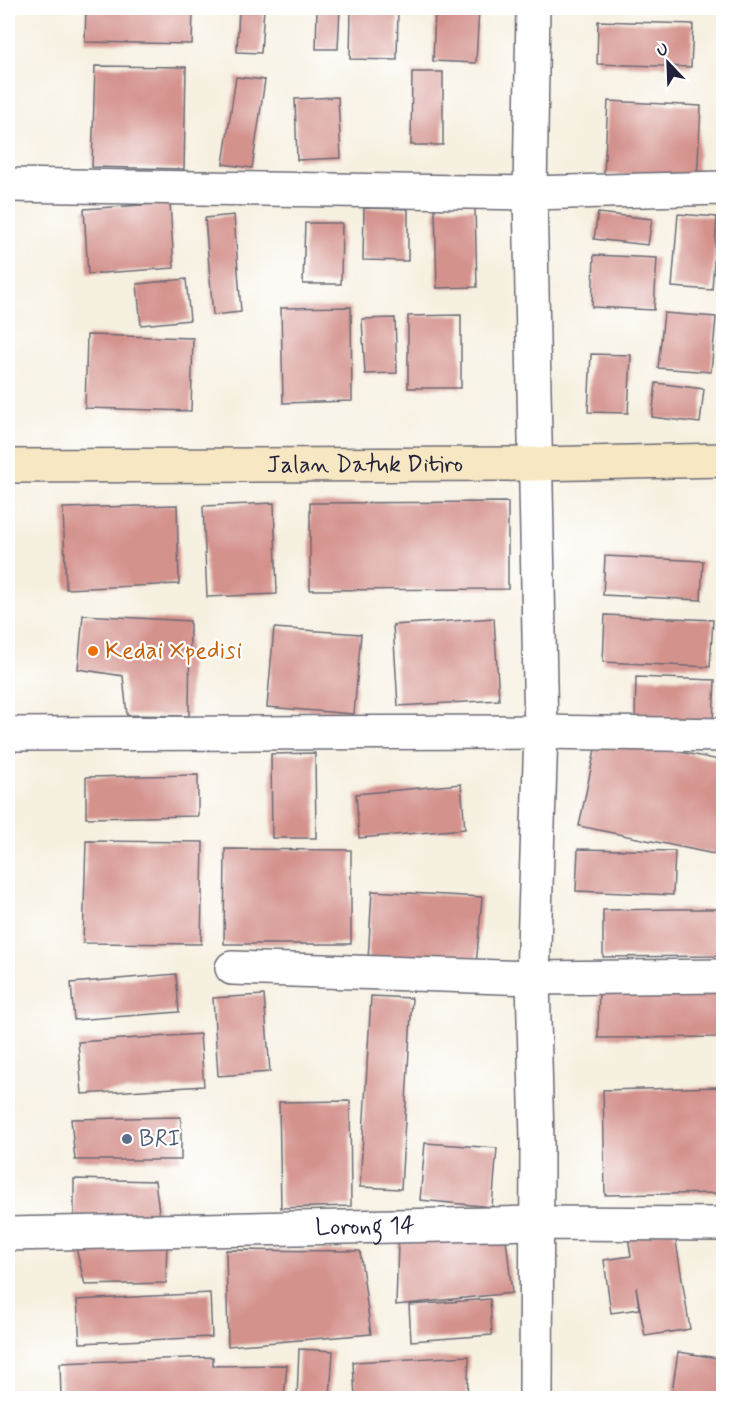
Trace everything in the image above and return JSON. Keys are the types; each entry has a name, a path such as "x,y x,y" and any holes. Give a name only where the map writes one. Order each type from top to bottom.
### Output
{"street":[{"path":"533,8 530,193 541,732 533,978 537,1141 536,1398"},
{"path":"8,185 530,193 723,188"},
{"name":"Jalan Datuk Ditiro","path":"8,466 535,464 723,460"},
{"path":"8,734 541,732 723,735"},
{"path":"232,968 533,978 723,975"},
{"name":"Lorong 14","path":"8,1234 536,1223 723,1224"}],"building":[{"path":"86,8 193,8 192,44 85,42"},
{"path":"239,8 264,8 261,53 237,52"},
{"path":"317,8 340,8 338,49 316,49"},
{"path":"351,8 398,8 397,60 350,59"},
{"path":"435,8 479,8 476,63 433,61"},
{"path":"598,21 693,24 691,67 597,64"},
{"path":"95,66 186,67 184,169 92,167"},
{"path":"412,72 443,72 443,145 411,145"},
{"path":"236,77 265,80 252,168 223,164"},
{"path":"338,97 341,158 297,160 295,99"},
{"path":"608,101 701,106 697,179 604,174"},
{"path":"170,203 174,268 88,274 84,209"},
{"path":"364,208 408,209 408,261 363,260"},
{"path":"435,208 475,208 477,287 437,288"},
{"path":"598,213 652,219 648,245 594,239"},
{"path":"678,214 717,217 712,290 672,287"},
{"path":"234,215 241,312 213,315 205,218"},
{"path":"305,223 342,223 341,284 303,284"},
{"path":"594,255 657,258 654,310 592,307"},
{"path":"186,279 190,320 141,325 137,284"},
{"path":"351,307 352,401 283,403 281,308"},
{"path":"664,313 716,317 711,372 658,368"},
{"path":"461,315 461,388 408,388 408,316"},
{"path":"395,318 397,373 365,374 362,319"},
{"path":"87,335 193,338 191,411 85,408"},
{"path":"591,354 631,355 628,413 588,412"},
{"path":"656,383 704,389 700,423 652,417"},
{"path":"508,502 508,589 310,590 310,503"},
{"path":"274,503 277,594 207,597 203,506"},
{"path":"177,505 179,584 66,589 63,508"},
{"path":"605,556 703,561 701,600 603,595"},
{"path":"83,615 190,621 189,716 127,715 123,676 78,669"},
{"path":"605,615 713,620 710,667 603,662"},
{"path":"494,618 499,700 398,706 393,625"},
{"path":"274,628 361,634 354,714 267,707"},
{"path":"636,677 715,680 713,723 635,719"},
{"path":"598,735 724,761 724,856 579,826"},
{"path":"315,753 316,838 272,838 271,754"},
{"path":"198,775 198,816 86,818 86,777"},
{"path":"461,784 465,829 359,838 356,794"},
{"path":"86,841 203,842 201,944 83,943"},
{"path":"225,849 351,850 351,944 224,944"},
{"path":"578,849 675,851 673,895 576,891"},
{"path":"372,891 482,897 476,966 368,960"},
{"path":"724,909 724,956 603,957 603,910"},
{"path":"176,974 179,1012 74,1020 71,983"},
{"path":"724,981 724,1037 598,1038 599,982"},
{"path":"264,995 270,1072 218,1076 213,998"},
{"path":"371,996 412,998 401,1189 360,1187"},
{"path":"200,1034 204,1086 82,1094 78,1042"},
{"path":"723,1087 724,1193 605,1195 603,1090"},
{"path":"350,1101 351,1206 281,1208 279,1102"},
{"name":"BRI","path":"181,1117 181,1160 75,1160 71,1119"},
{"path":"425,1143 497,1148 492,1207 420,1200"},
{"path":"74,1179 155,1181 160,1219 74,1224"},
{"path":"674,1229 690,1329 645,1336 636,1287 639,1309 611,1313 604,1260 631,1256 628,1237"},
{"path":"167,1235 166,1283 85,1285 76,1248"},
{"path":"506,1238 512,1293 396,1305 398,1243"},
{"path":"226,1250 360,1251 371,1334 228,1346"},
{"path":"210,1293 212,1337 80,1343 77,1300"},
{"path":"490,1299 492,1335 411,1341 409,1305"},
{"path":"299,1349 333,1351 330,1398 297,1398"},
{"path":"678,1352 724,1359 721,1398 671,1398"},
{"path":"469,1356 467,1398 355,1398 353,1362"},
{"path":"213,1357 213,1366 287,1365 284,1398 61,1398 60,1363"}],"place":[{"name":"Kedai Xpedisi","path":"93,651"},
{"name":"BRI","path":"127,1139"}]}
